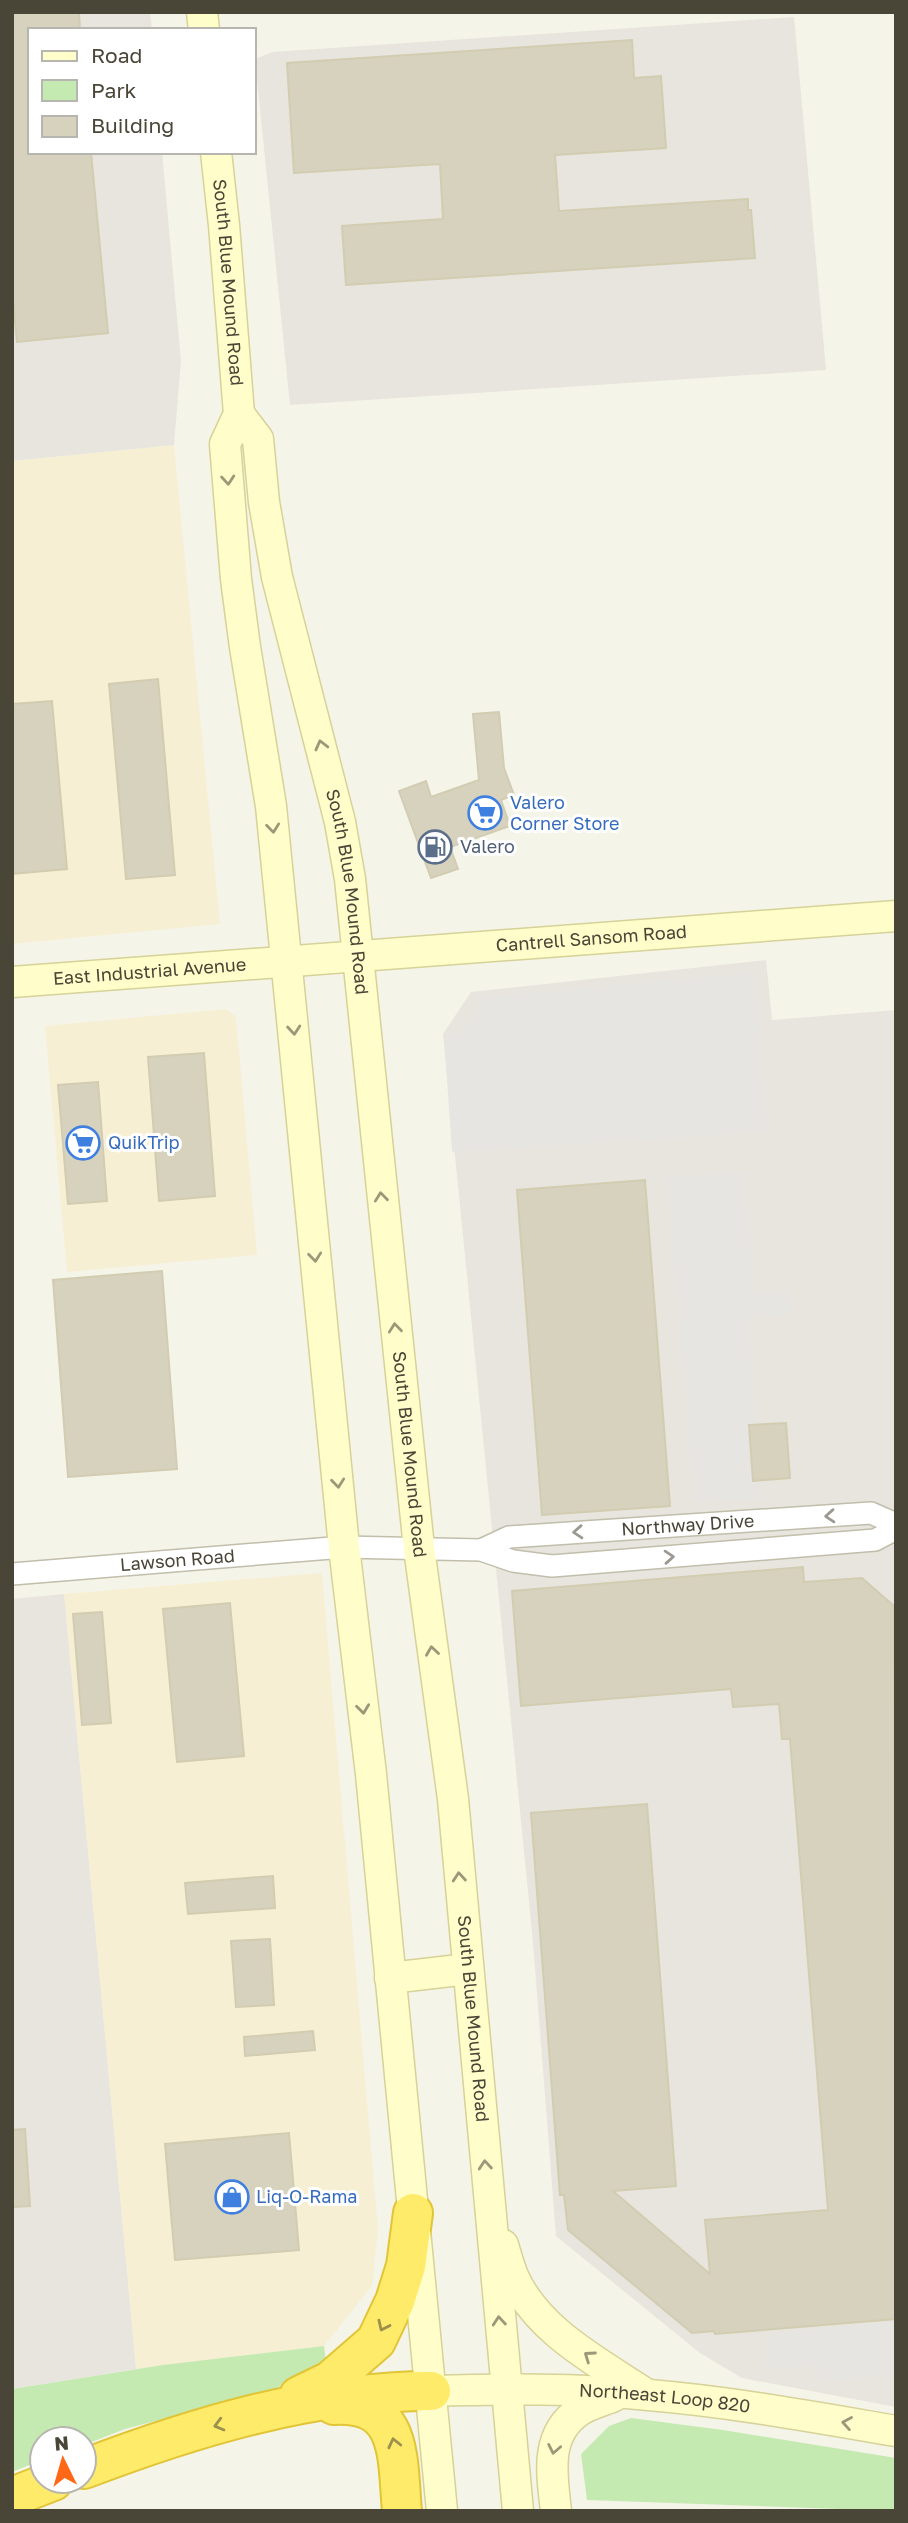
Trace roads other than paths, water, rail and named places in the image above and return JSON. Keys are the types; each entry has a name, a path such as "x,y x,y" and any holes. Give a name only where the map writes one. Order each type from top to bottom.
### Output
{"highway":[{"path":"272,2410 330,2381 376,2341 395,2301 405,2266 413,2213"},
{"path":"98,2464 187,2434 272,2410 346,2397 431,2390"},
{"path":"272,2410 289,2411 337,2404 363,2406 376,2414 391,2429 397,2455 402,2511"}],"main road":[{"name":"South Blue Mound Road","path":"216,154 239,415 225,444 235,566 245,647 271,806 344,1547 371,1774 442,2511"},
{"name":"South Blue Mound Road","path":"239,415 258,439 264,502 277,576 346,850 419,1548 453,1799 519,2511"},
{"name":"Cantrell Sansom Road","path":"287,962 896,916"},
{"name":"East Industrial Avenue","path":"12,982 287,962"},
{"path":"390,1978 468,1969"},
{"path":"488,2197 513,2277 530,2305 555,2331 646,2394"},
{"name":"Northeast Loop 820","path":"431,2390 506,2389 646,2394 896,2431"},
{"path":"556,2511 551,2463 557,2435 568,2420 581,2410 615,2396 646,2394"}],"street":[{"name":"Northway Drive","path":"481,1550 509,1537 871,1513 896,1524"},
{"name":"Northway Drive","path":"344,1547 481,1550 513,1561 552,1566 875,1540 896,1529"},
{"name":"Lawson Road","path":"12,1574 344,1547"}],"place":[{"name":"Valero Corner Store","path":"485,813"},
{"name":"Valero","path":"435,847"},
{"name":"QuikTrip","path":"83,1143"},
{"name":"Liq-O-Rama","path":"232,2197"}]}
